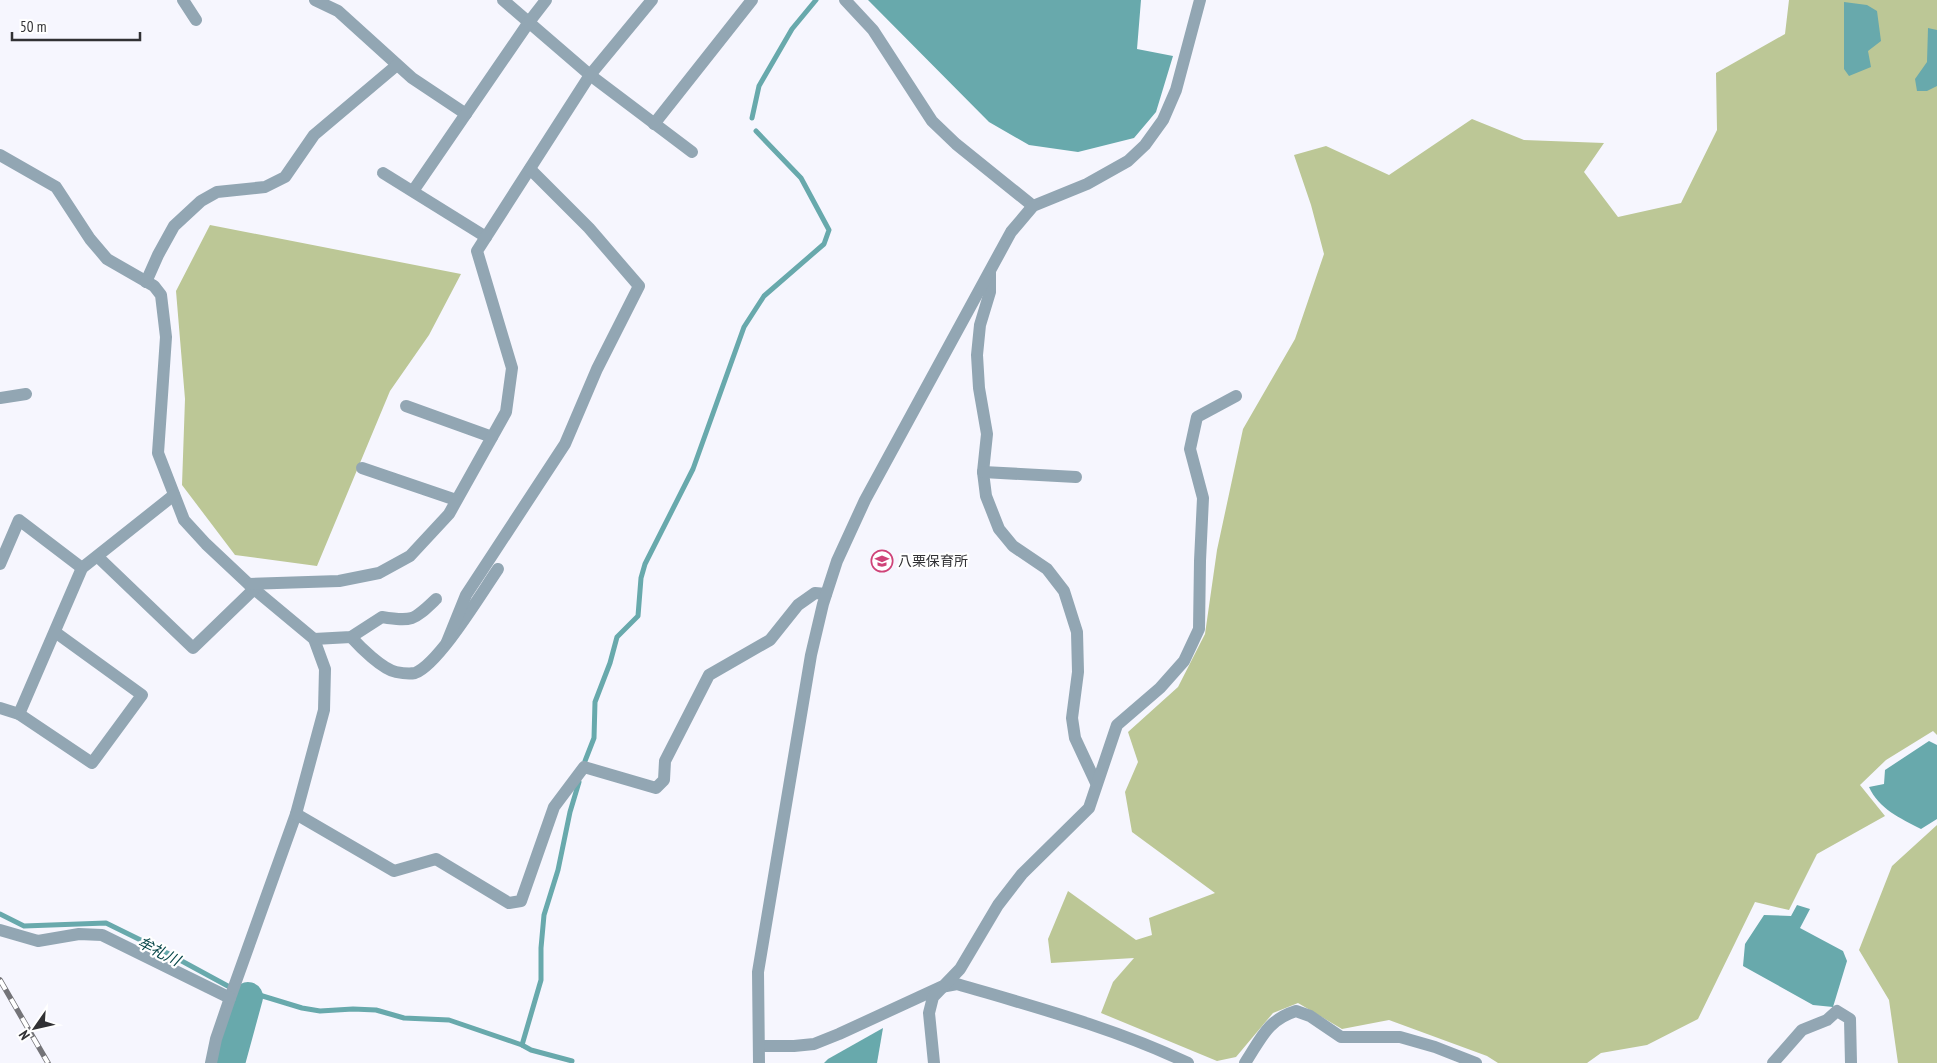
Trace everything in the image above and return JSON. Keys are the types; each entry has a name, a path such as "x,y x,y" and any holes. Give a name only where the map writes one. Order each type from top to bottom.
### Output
{"street":[{"path":"182,0 196,20"},
{"path":"315,0 341,6 412,78 466,114"},
{"path":"503,0 590,75 692,152"},
{"path":"412,191 546,0"},
{"path":"98,557 194,648 252,586 339,581 379,573 410,556 449,514 506,412 512,368 477,252 590,75 652,0"},
{"path":"654,124 752,0"},
{"path":"845,0 874,30 932,121 956,144 1033,206"},
{"path":"759,1063 758,972 811,655 826,594 837,561 865,500 1011,232 1033,206 1088,184 1128,161 1145,145 1163,120 1176,90 1200,0"},
{"path":"146,282 174,226 201,201 217,192 265,187 285,177 314,135 398,65"},
{"path":"0,155 56,187 90,239 107,259 154,286 161,295 166,337 158,453 184,520 206,544 314,639 325,669 324,710 296,814 216,1039 211,1063"},
{"path":"447,642 466,595 565,444 597,370 638,286 589,228 530,169"},
{"path":"383,173 486,237"},
{"path":"990,270 990,292 980,325 977,354 979,388 987,434 983,472 986,496 999,529 1013,546 1047,568 1064,591 1077,632 1078,672 1072,718 1074,732 1096,783"},
{"path":"0,398 26,394"},
{"path":"934,1063 929,1013 933,997 960,969 998,905 1022,874 1090,808 1096,783 1117,725 1160,688 1184,661 1199,629 1203,498 1190,449 1197,417 1236,396"},
{"path":"406,406 492,437"},
{"path":"362,468 456,500"},
{"path":"983,472 1076,477"},
{"path":"19,714 82,568 174,495"},
{"path":"0,564 19,520 82,568"},
{"path":"351,637 368,655 394,672 414,674 428,665 447,642 498,569"},
{"path":"296,814 394,872 436,858 509,904 521,901 554,807 584,767 656,788 664,780 665,761 709,674 770,640 798,605 815,593 826,594"},
{"path":"314,639 351,637 382,617 401,620 418,617 436,599"},
{"path":"0,708 19,714 92,762 142,695 55,632"},
{"path":"0,930 38,941 79,934 102,935 230,998"},
{"path":"759,1046 814,1044 941,987 957,984 1091,1024 1160,1050 1188,1063"},
{"path":"1245,1063 1272,1022 1282,1015 1296,1011 1310,1016 1340,1037 1400,1037 1435,1047 1476,1063"},
{"path":"1773,1063 1802,1030 1827,1020 1837,1011 1850,1019 1851,1063"}],"green space":[{"path":"1789,0 1937,0 1937,735 1933,731 1886,760 1860,785 1885,816 1817,854 1789,910 1755,902 1698,1019 1647,1045 1601,1053 1587,1063 1498,1063 1487,1056 1389,1020 1342,1029 1298,1003 1273,1013 1236,1057 1217,1061 1101,1013 1113,982 1134,958 1051,963 1048,939 1068,891 1136,940 1152,935 1149,918 1215,893 1132,832 1125,792 1138,762 1128,732 1178,687 1205,634 1217,550 1243,429 1295,339 1324,254 1311,205 1294,155 1326,146 1389,175 1472,119 1524,140 1604,143 1584,172 1618,217 1681,203 1717,130 1716,73 1785,34"},
{"path":"210,225 461,274 429,335 390,391 317,566 235,555 182,485 185,399 176,291"},
{"path":"1937,825 1937,1063 1898,1063 1889,1000 1859,950 1892,866"}],"water":[{"path":"868,0 1141,0 1137,49 1173,56 1156,112 1134,138 1078,152 1029,145 989,122"},
{"path":"1844,2 1867,5 1877,11 1881,41 1868,51 1871,67 1849,76 1844,69"},
{"path":"1928,28 1937,30 1937,86 1927,91 1917,91 1915,79 1927,62"},
{"path":"1929,741 1937,745 1937,819 1921,829 1884,807 1873,795 1869,787 1884,784 1885,770"},
{"path":"1797,905 1810,909 1800,928 1843,951 1847,961 1833,1007 1813,1005 1743,966 1745,944 1764,915 1791,916"},
{"path":"883,1028 877,1063 824,1063 828,1059"}],"waterway":[{"path":"752,118 759,86 792,29 816,0"},
{"path":"585,761 594,738 595,702 610,663 617,637 638,616 641,578 645,564 693,469 744,327 764,296 824,244 829,230 801,178 756,131"},
{"path":"522,1045 541,980 544,915 558,870 570,812 579,782"},
{"path":"0,914 24,926 106,923 167,953 248,997 256,994 302,1008 320,1011 376,1010 404,1018 449,1020 522,1045 531,1050 572,1061"},
{"name":"牟礼川","path":"230,1063 248,997"}],"railway":[{"path":"0,980 48,1063"}],"place":[{"name":"八栗保育所","path":"882,561"}]}
